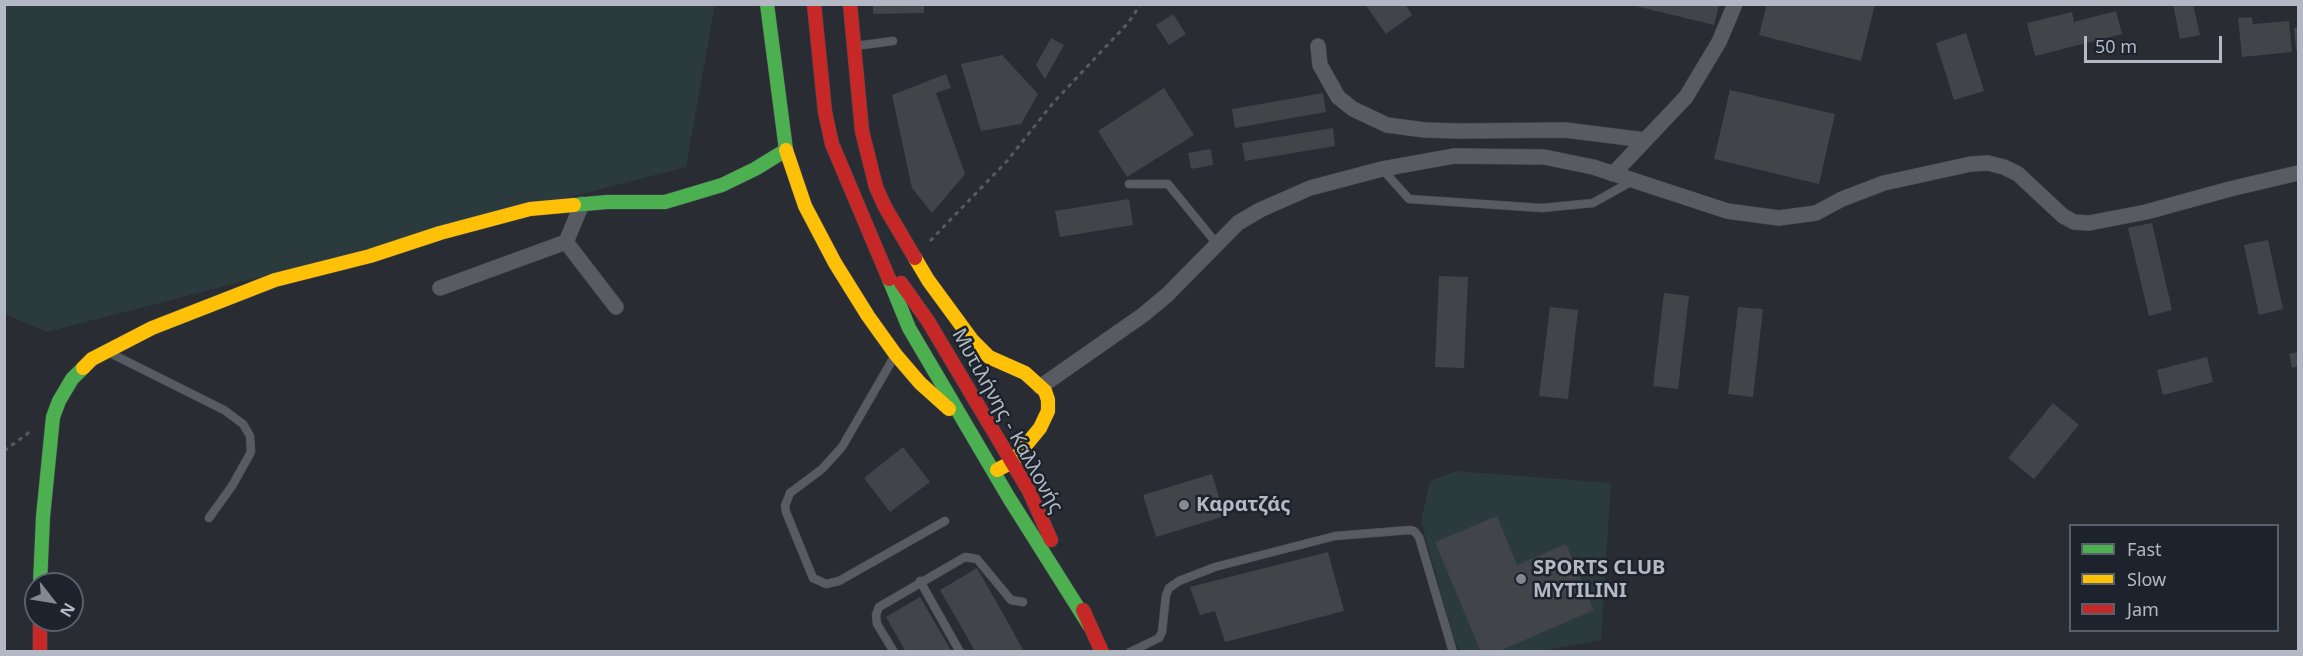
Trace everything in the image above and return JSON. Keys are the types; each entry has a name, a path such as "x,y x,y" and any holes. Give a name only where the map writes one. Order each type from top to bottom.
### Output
{"street":[{"path":"767,4 786,150 806,206 835,263 896,355 920,383 965,423"},
{"name":"Μυτιλήνης - Καλλονής","path":"814,4 822,91 832,144 909,328 994,472 1089,625"},
{"path":"850,4 862,130 876,187 885,207 914,258 980,349 1000,363 1026,373 1045,391 1048,400 1045,420 1035,435 1012,462 994,472"},
{"path":"1613,174 1686,97 1719,42 1735,4"},
{"path":"1318,46 1320,65 1338,97 1353,110 1387,125 1460,132 1565,130 1645,140"},
{"path":"41,572 43,517 53,417 72,379 92,359 106,351 152,328 275,280 370,256 440,233 530,209 582,204 665,202 686,197 722,185 756,169 786,150"},
{"path":"1040,387 1143,315 1167,295 1238,223 1260,210 1310,189 1382,169 1454,156 1544,157 1635,180 1727,211 1779,218 1816,213 1842,198 1884,183 1971,164 1988,163 2004,167 2018,174 2063,216 2074,222 2089,223 2298,173"},
{"path":"440,288 566,242 582,204"},
{"path":"566,242 616,307"},
{"name":"Μυτιλήνης - Καλλονής","path":"874,246 928,321 1029,491 1101,651"},
{"path":"985,456 1035,435"},
{"path":"40,632 40,651"}],"lane":[{"path":"854,46 893,40"},
{"path":"1382,169 1409,199 1542,208 1593,203 1635,180"},
{"path":"1129,184 1168,184 1217,244"},
{"path":"106,351 224,410 243,424 250,436 251,452 232,486 209,518"},
{"path":"896,355 842,447 822,469 790,493 785,506 786,512 813,578 826,584 839,581 945,521"},
{"path":"1130,651 1159,638 1162,632 1166,594 1169,588 1179,581 1215,567 1335,536 1410,530 1417,534 1421,542 1453,651"},
{"path":"894,651 877,624 879,607 920,581 969,556 977,559 1011,600 1023,602"},
{"path":"920,581 960,651"}],"path":[{"path":"914,258 1007,161 1053,103 1128,23 1141,4"},
{"path":"4,451 53,417"}],"shaded area":[{"path":"4,5 715,5 686,167 47,332 5,314"},
{"name":"SPORTS CLUB MYTILINI","path":"1457,471 1611,483 1601,640 1540,651 1460,651 1453,637 1421,521 1430,481"}],"building":[{"path":"873,4 924,4 924,13 873,14"},
{"path":"1365,4 1405,4 1412,15 1386,34"},
{"path":"1767,4 1875,4 1861,61 1759,35"},
{"path":"2173,4 2193,4 2200,35 2180,39"},
{"path":"1632,5 1719,5 1714,25"},
{"path":"2116,11 2122,34 2035,56 2027,23 2072,12 2074,22"},
{"path":"1173,14 1186,34 1169,45 1156,25"},
{"path":"2252,17 2253,24 2289,21 2292,52 2242,57 2238,18"},
{"path":"2298,27 2298,50 2296,50 2294,28"},
{"path":"1966,33 1984,91 1954,100 1936,43"},
{"path":"1051,38 1064,45 1045,79 1036,65"},
{"path":"1002,55 1038,94 1021,124 981,131 961,64"},
{"path":"946,74 951,88 936,93 965,174 932,213 912,188 892,95"},
{"path":"1164,88 1194,135 1127,177 1098,131"},
{"path":"1730,90 1835,114 1819,184 1714,159"},
{"path":"1323,93 1326,112 1235,128 1232,109"},
{"path":"1333,128 1335,146 1245,161 1242,143"},
{"path":"1211,149 1213,165 1191,169 1188,153"},
{"path":"1129,199 1133,225 1060,237 1055,211"},
{"path":"2152,223 2172,310 2149,316 2128,228"},
{"path":"2268,240 2283,309 2259,315 2244,245"},
{"path":"1439,276 1468,277 1464,368 1435,367"},
{"path":"1664,293 1689,296 1678,389 1653,386"},
{"path":"1550,307 1578,310 1568,399 1539,396"},
{"path":"1738,307 1763,309 1753,397 1728,394"},
{"path":"2298,352 2298,366 2292,368 2289,354"},
{"path":"2207,357 2213,382 2163,395 2157,370"},
{"path":"2053,403 2079,425 2034,479 2008,458"},
{"path":"903,447 930,482 890,512 864,478"},
{"name":"Καρατζάς","path":"1212,474 1225,516 1156,537 1143,495"},
{"path":"1497,516 1517,565 1566,544 1594,610 1497,652 1481,652 1435,542"},
{"path":"1328,552 1344,611 1225,642 1215,611 1200,615 1190,587"},
{"path":"977,568 1024,652 975,652 940,590"},
{"path":"920,597 952,652 906,652 886,617"}],"traffic: fast":[{"path":"574,205 607,202 665,202 722,185 786,150 767,4"},
{"path":"889,279 909,328 1009,498 1089,625"},
{"path":"41,572 43,517 53,417 72,379 83,368"}],"traffic: slow":[{"path":"786,150 805,206 835,263 868,316 920,383 949,409"},
{"path":"83,368 92,359 152,328 275,280 370,256 440,233 530,209 574,205"},
{"path":"915,258 928,280 972,340 989,357 1025,373 1045,391 1048,411 1040,428 1012,462 997,470"}],"traffic: jam":[{"path":"814,4 825,112 832,144 889,279"},
{"path":"850,4 862,131 876,187 915,258"},
{"path":"901,283 928,321 1029,491 1051,540"},
{"path":"1083,610 1102,652"},
{"path":"40,632 40,652"}],"place":[{"name":"Καρατζάς","path":"1184,505"},
{"name":"SPORTS CLUB MYTILINI","path":"1521,579"}]}
